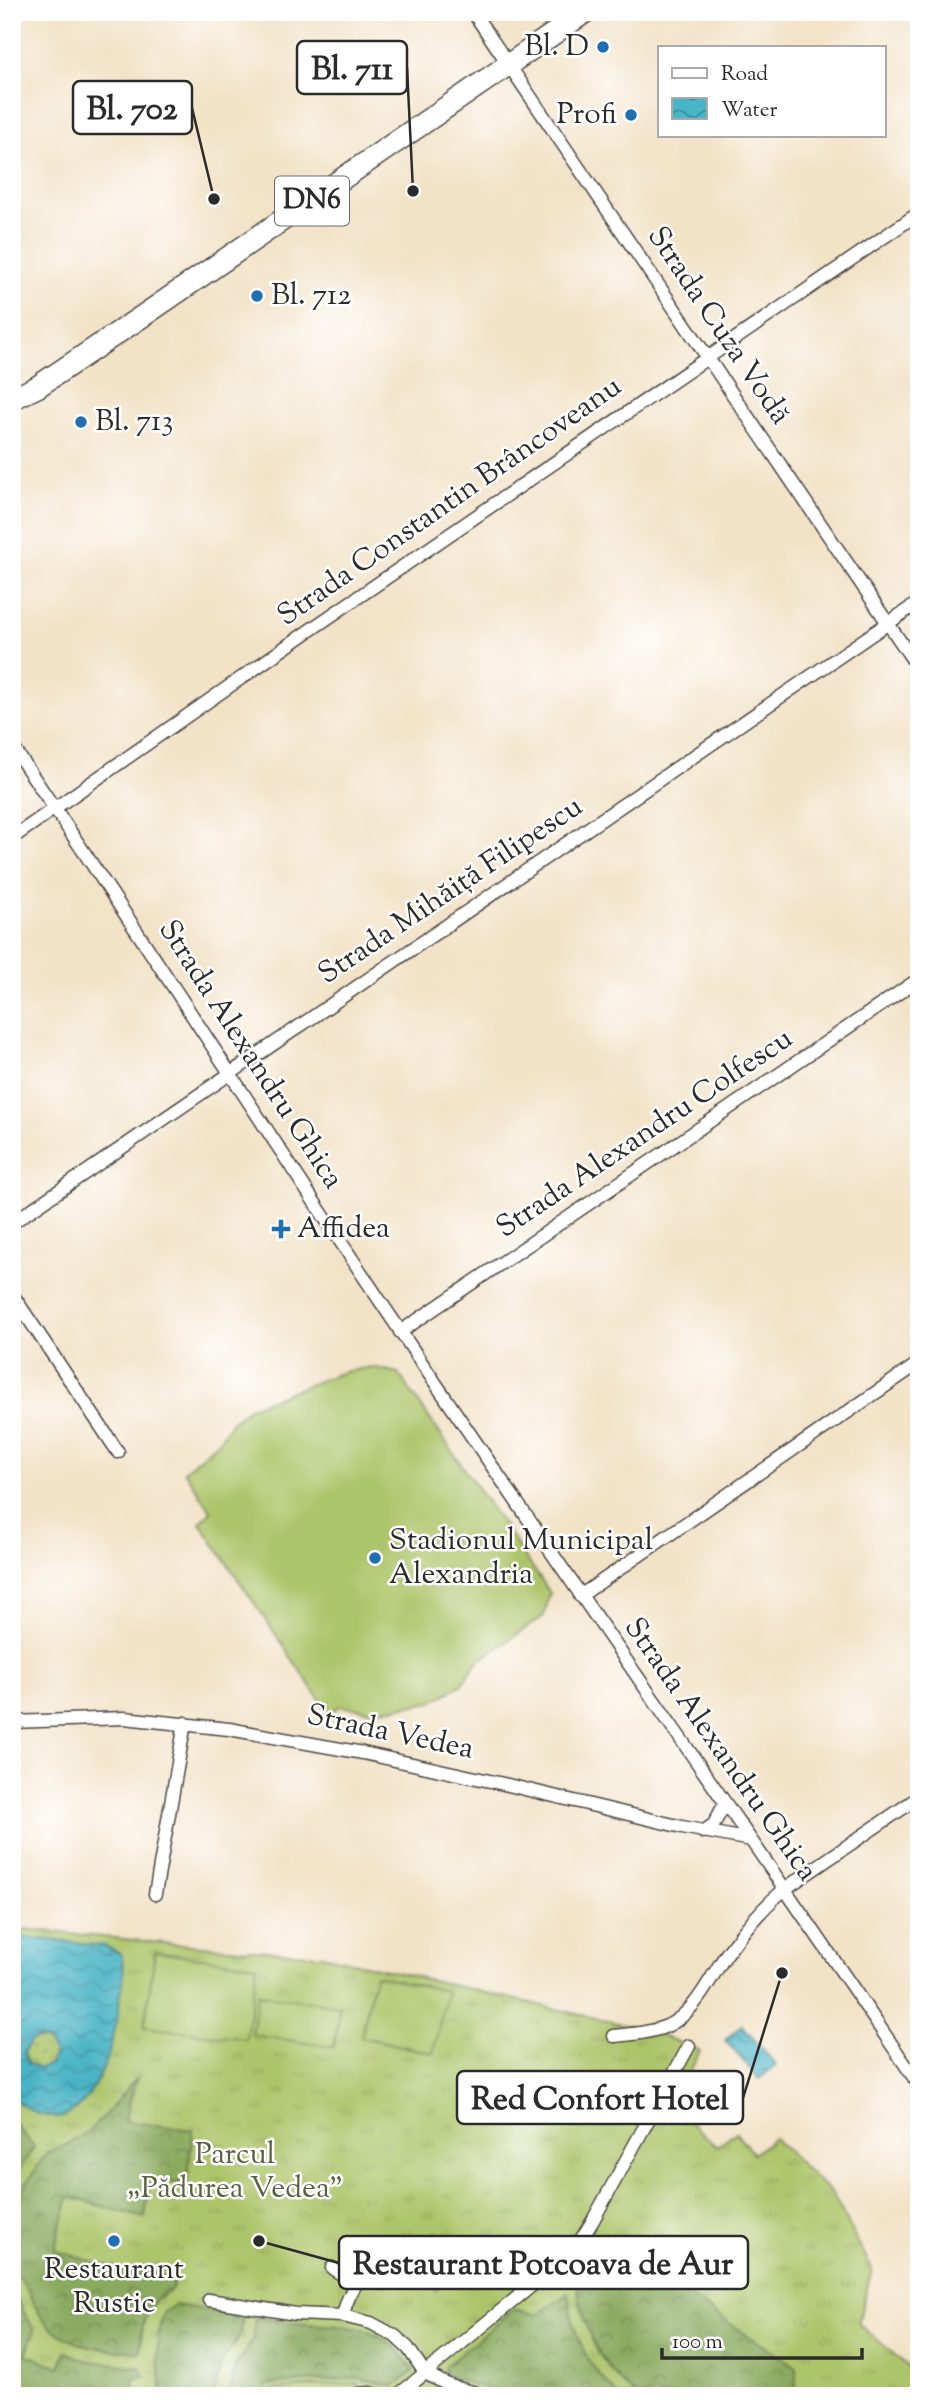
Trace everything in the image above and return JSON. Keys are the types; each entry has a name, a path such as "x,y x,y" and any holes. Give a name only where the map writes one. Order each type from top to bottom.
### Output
{"main road":[{"name":"DN6","path":"12,399 37,387 585,12"},
{"name":"DN6","path":"12,412 37,387"}],"street":[{"name":"Strada Cuza Vodă","path":"473,12 919,670"},
{"name":"Strada Constantin Brâncoveanu","path":"12,838 313,628 919,213"},
{"name":"Strada Mihăiță Filipescu","path":"12,1223 919,601"},
{"name":"Strada Alexandru Ghica","path":"12,746 232,1073 400,1332 580,1596 786,1888 919,2085"},
{"name":"Strada Alexandru Colfescu","path":"400,1332 919,979"},
{"path":"12,1294 118,1452"},
{"path":"580,1596 919,1363"},
{"name":"Strada Vedea","path":"12,1722 124,1718 185,1723 363,1753 703,1832 751,1840"},
{"path":"155,1894 185,1723"},
{"path":"614,2036 651,2031 666,2026 684,2014 747,1926 767,1904 786,1888 919,1797"},
{"path":"703,1832 714,1824 725,1803"},
{"path":"397,2396 574,2251 593,2222 689,2046"},
{"path":"332,2268 359,2280 345,2304 343,2316"},
{"path":"209,2300 296,2314 343,2316 371,2323 395,2336 408,2348 425,2372 450,2386 487,2396"},
{"path":"358,2393 376,2393 380,2396"}],"green space":[{"name":"Stadionul Municipal Alexandria","path":"372,1367 398,1373 550,1593 544,1616 478,1661 461,1685 432,1702 373,1711 340,1706 329,1713 200,1523 211,1511 184,1471 218,1442 232,1422 249,1407 343,1372"},
{"name":"Parcul „Pădurea Vedea”","path":"12,1928 322,1955 651,2031 700,2051 673,2106 717,2147 736,2132 753,2154 774,2138 833,2195 872,2269 858,2323 919,2376 919,2396 12,2396"},
{"path":"155,1952 257,1965 246,2039 144,2027"},
{"path":"375,1975 447,1991 433,2053 361,2037"},
{"path":"258,1994 340,2006 334,2047 252,2035"},
{"path":"39,2039 50,2043 54,2054 50,2065 39,2069 28,2065 24,2054 28,2043"},
{"path":"137,2077 124,2121 193,2130 187,2184 150,2180 145,2218 69,2197 54,2250 127,2272 174,2277 172,2289 156,2300 147,2314 140,2352 86,2345 61,2335 41,2316 25,2287 12,2271 12,2214 17,2198 47,2152 66,2145 89,2131"},
{"path":"12,2120 34,2147 12,2180"},
{"path":"435,2232 462,2248 436,2292 409,2276"},
{"path":"596,2235 796,2367 796,2396 636,2396 616,2376 594,2345 581,2306 579,2268"},
{"path":"12,2291 34,2330 26,2355 60,2367 66,2352 85,2360 140,2367 145,2377 133,2379 137,2396 12,2396"},
{"path":"568,2293 575,2328 583,2349 596,2370 618,2396 553,2396 507,2392 484,2388 446,2374 446,2366 514,2309 538,2315"},
{"path":"175,2305 243,2315 241,2335 223,2360 213,2396 164,2396 158,2364 159,2333 164,2312"},
{"path":"256,2317 289,2323 361,2329 376,2334 402,2354 413,2371 395,2386 357,2378 266,2385 266,2396 229,2396 235,2366 254,2339"},
{"path":"357,2383 358,2396 271,2396 271,2390"}],"water":[{"path":"12,1936 105,1946 121,1954 124,1973 114,2033 100,2074 84,2101 75,2110 56,2117 35,2112 12,2098","holes":["38,2038 49,2042 54,2053 50,2064 40,2069 28,2064 24,2052 30,2042"]},
{"path":"742,2025 776,2065 759,2079 725,2040"}],"place":[{"name":"Bl. D","path":"603,47"},
{"name":"Profi","path":"631,115"},
{"name":"Bl. 711","path":"413,191"},
{"name":"Bl. 702","path":"214,199"},
{"name":"Bl. 712","path":"257,296"},
{"name":"Bl. 713","path":"81,422"},
{"name":"Affidea","path":"281,1229"},
{"name":"Stadionul Municipal Alexandria","path":"375,1558"},
{"name":"Red Confort Hotel","path":"782,1973"},
{"name":"Restaurant Rustic","path":"114,2241"},
{"name":"Restaurant Potcoava de Aur","path":"259,2241"}]}
